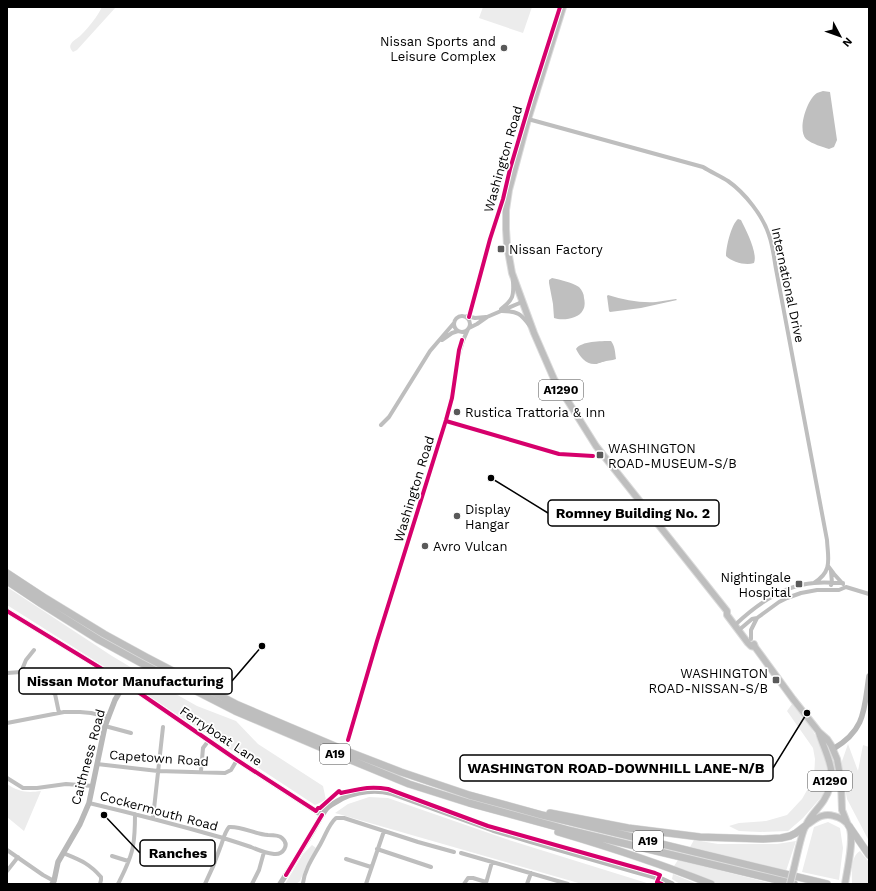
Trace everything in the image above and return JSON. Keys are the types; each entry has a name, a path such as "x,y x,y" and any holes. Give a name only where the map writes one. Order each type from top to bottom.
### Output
{"highway":[{"name":"A19","path":"7,573 104,634 238,705 344,750 408,775 469,795 542,816 827,884"},
{"name":"A19","path":"7,581 99,640 235,711 409,784 568,830 794,884"},
{"path":"469,795 544,812 628,828 700,837 781,838 796,834 805,826"},
{"path":"495,810 525,822 651,862 711,884"},
{"path":"848,825 869,854"}],"main road":[{"name":"Washington Road","path":"563,7 528,119 510,183 506,210 507,246 512,272 532,329 554,379 596,446 727,611 730,612 751,646 755,647"},
{"name":"Washington Road","path":"738,626 751,639 755,647 819,732"},
{"name":"A1290","path":"819,732 827,739 838,760 841,780 842,810 848,825 851,840 845,882"},
{"name":"A1290","path":"790,884 805,826 820,806 826,795 831,779 830,764 819,732"},
{"path":"805,826 818,818 827,815 838,817 848,825"}],"street":[{"name":"International Drive","path":"528,119 703,167 729,182 750,202 763,220 769,235 776,269 827,540 829,589"},
{"path":"498,312 513,297 512,272"},
{"path":"438,342 452,333 459,331 464,332 487,317 522,302"},
{"path":"498,312 513,311 518,313 532,329"},
{"path":"381,425 389,417 427,355 455,320 462,315 475,318 487,317"},
{"path":"466,316 470,320 470,326 468,329"},
{"path":"454,322 454,328 462,335 462,340"},
{"name":"Washington Road","path":"376,643 446,421 452,398 456,366 462,340 468,329"},
{"path":"446,421 559,454 593,456"},
{"name":"International Drive","path":"814,583 829,571"},
{"path":"829,571 846,587 869,594"},
{"name":"International Drive","path":"738,626 763,602 792,588 814,583 843,584"},
{"path":"738,626 757,618 771,607 787,598 810,591 829,589 839,590 846,587"},
{"name":"Ferryboat Lane","path":"7,611 125,683 237,760 322,815"},
{"path":"751,639 751,630 757,618"},
{"path":"21,672 26,660 34,650"},
{"path":"7,673 21,672 55,694 59,713"},
{"path":"55,694 74,672"},
{"path":"833,749 842,744 854,732 859,723 865,704 869,676"},
{"name":"Caithness Road","path":"53,883 58,862 80,824 88,803 108,716 125,683"},
{"path":"7,723 59,713 80,712 108,716"},
{"path":"105,726 131,733"},
{"path":"153,818 163,727"},
{"path":"201,771 203,748 209,740"},
{"name":"Capetown Road","path":"97,764 158,771 201,771 225,773 231,770 237,760"},
{"path":"7,778 23,788 37,788 66,784 93,786"},
{"path":"280,884 328,807 348,796 369,791 381,791 398,795 493,830 530,842 659,878 672,884"},
{"name":"Cockermouth Road","path":"88,803 153,818 224,838 264,852 278,854 282,852 286,845 280,837 253,832 237,826 229,827 224,838"},
{"path":"118,884 133,847 136,814"},
{"path":"302,884 306,870 332,821 336,818 344,818 454,852"},
{"path":"366,884 384,831"},
{"path":"206,884 224,838"},
{"path":"378,849 431,867"},
{"path":"7,850 18,856 53,883"},
{"path":"252,884 259,870 264,852"},
{"path":"63,853 87,864 101,877 100,884"},
{"path":"461,853 568,884"},
{"path":"7,872 18,856"},
{"path":"112,856 128,861"},
{"path":"346,858 371,867"},
{"path":"464,884 468,878 473,878 486,883 492,862"},
{"path":"527,884 531,873"}],"shaded area":[{"path":"102,7 116,7 77,50 73,52 70,45 90,25"},
{"path":"483,7 532,7 523,33 479,18"},
{"path":"823,91 830,92 837,140 834,147 829,149 808,141 803,135 804,115 810,101 813,96"},
{"path":"738,219 741,220 751,242 755,259 754,263 751,264 739,263 726,256 731,231"},
{"path":"552,278 566,281 581,289 585,301 584,309 581,313 566,319 554,318 549,283 549,280"},
{"path":"608,295 626,300 644,302 677,300 641,308 610,312"},
{"path":"597,341 611,341 614,347 616,359 597,364 586,362 581,358 576,349 582,344"},
{"path":"7,587 112,656 174,693 197,706 236,721 258,744 323,786 326,800 315,805 97,662 7,605"},
{"path":"792,704 808,723 822,746 828,773 823,795 803,818 788,831 739,831 729,826 739,823 766,821 787,815 802,799 814,778 815,759 813,748 787,711"},
{"path":"848,744 858,771 863,745 869,747 869,841 847,799 841,764"},
{"path":"7,784 15,789 23,791 41,791 24,831 7,817"},
{"path":"369,797 388,798 506,839 650,884 582,884 335,813 348,804"},
{"path":"828,822 840,828 843,848 839,880 802,872 814,827"},
{"path":"694,840 718,844 777,844 796,841 786,871 690,847"},
{"path":"312,845 316,848 300,881 296,884 285,884 303,854"},
{"path":"860,851 869,862 869,884 852,884 853,861"},
{"path":"678,860 774,884 718,884 674,866"},
{"path":"673,874 697,884 680,884 672,879"}],"cycle path":[{"path":"469,317 490,239 503,199 510,169 560,7"},
{"path":"348,740 377,641 446,420 452,398 459,350 462,340"},
{"path":"446,421 559,454 593,456"},
{"path":"7,611 125,683 237,760 316,811 339,791 341,793 370,788 388,789 488,826 655,873 660,875 657,882 662,884"},
{"path":"286,875 322,815"}],"place":[{"name":"Nissan Sports and Leisure Complex","path":"504,48"},
{"name":"Nissan Factory","path":"501,249"},
{"name":"Rustica Trattoria & Inn","path":"457,412"},
{"name":"WASHINGTON ROAD-MUSEUM-S/B","path":"600,455"},
{"name":"Romney Building No. 2","path":"491,478"},
{"name":"Display Hangar","path":"457,516"},
{"name":"Avro Vulcan","path":"425,546"},
{"name":"Nightingale Hospital","path":"799,584"},
{"name":"Nissan Motor Manufacturing","path":"262,646"},
{"name":"WASHINGTON ROAD-NISSAN-S/B","path":"776,680"},
{"name":"WASHINGTON ROAD-DOWNHILL LANE-N/B","path":"807,713"},
{"name":"Ranches","path":"104,815"}]}
